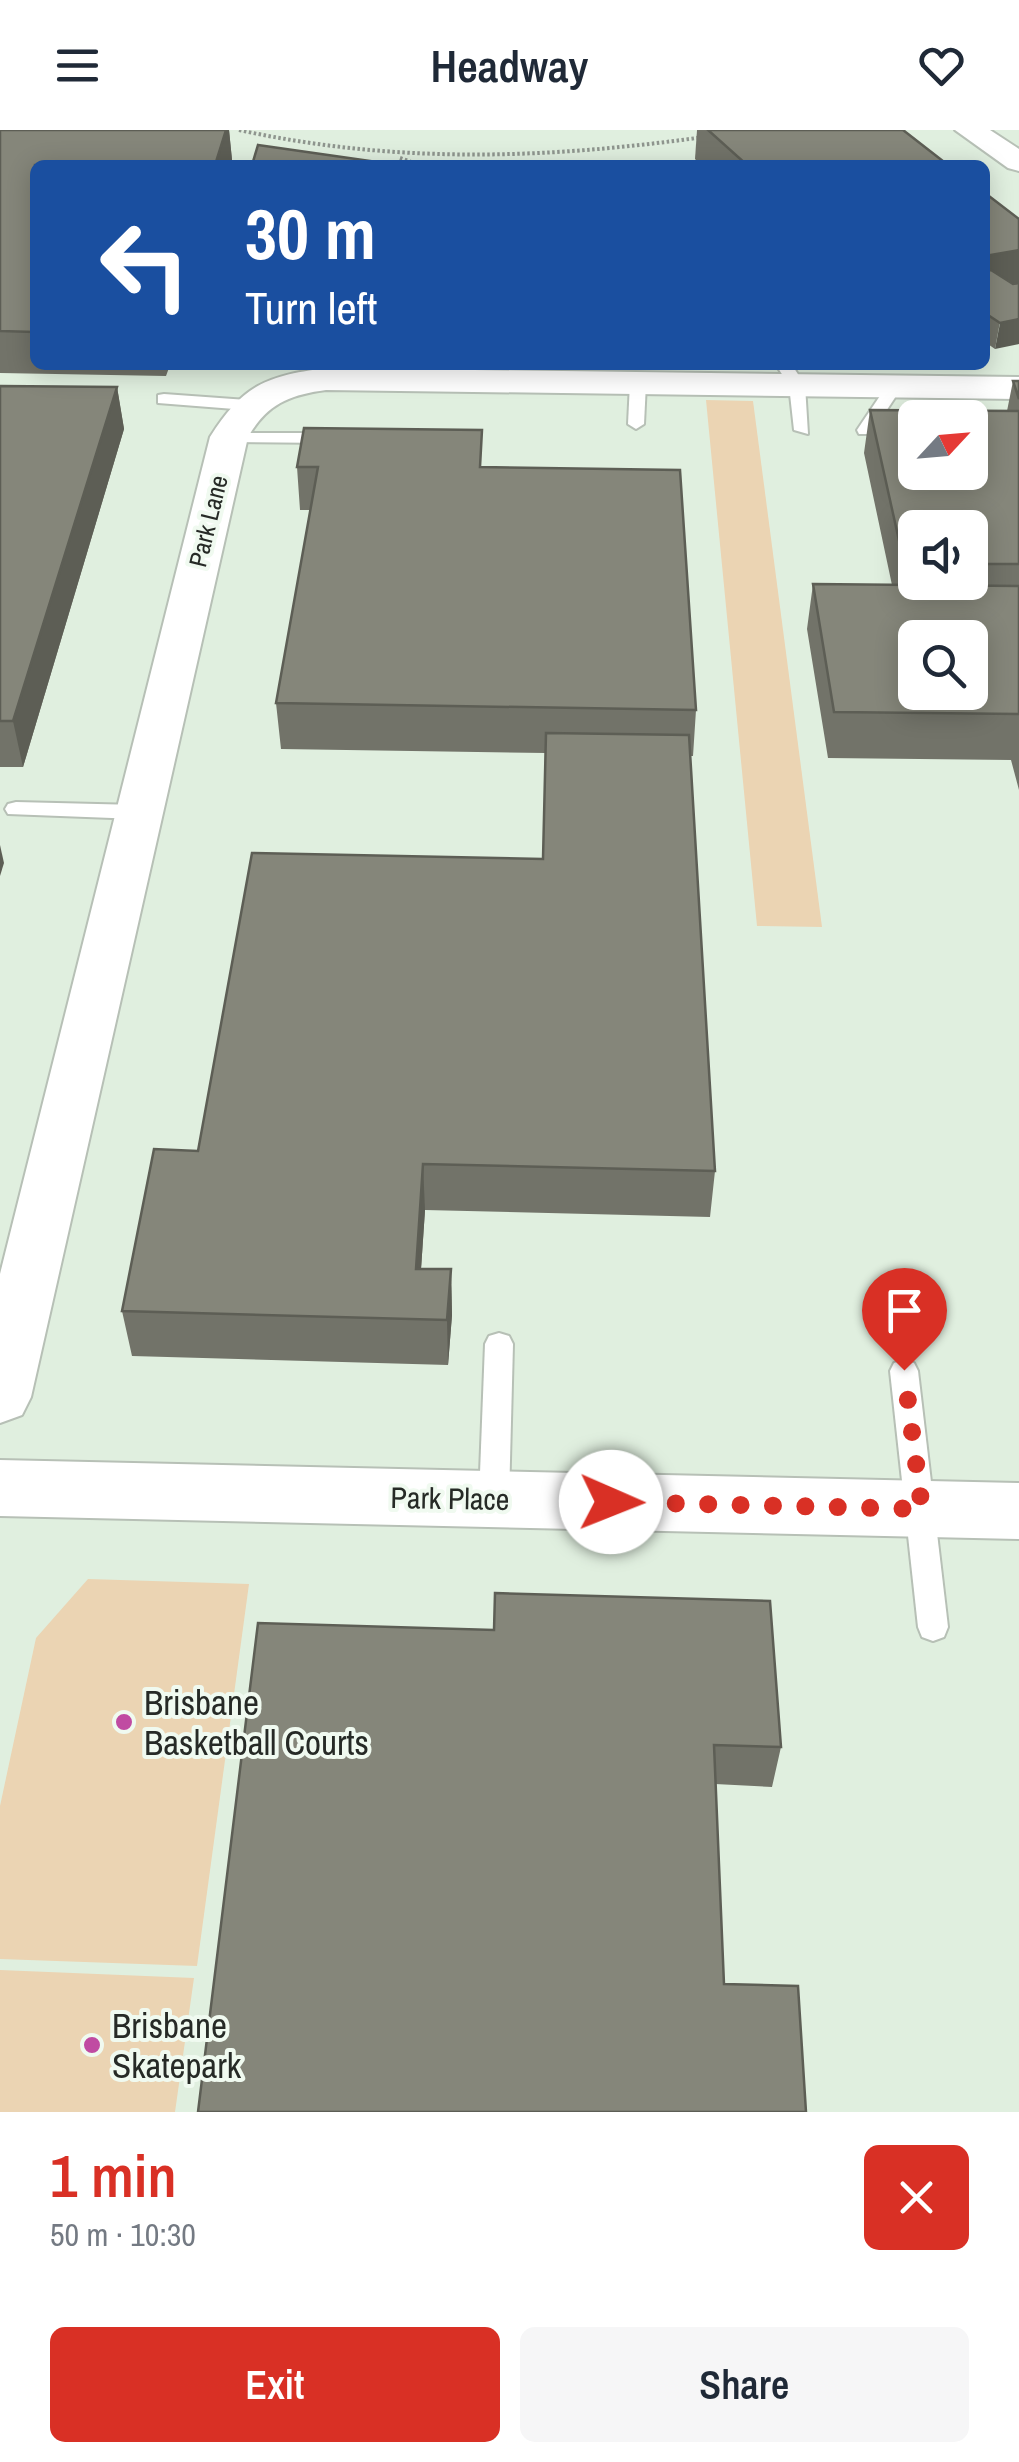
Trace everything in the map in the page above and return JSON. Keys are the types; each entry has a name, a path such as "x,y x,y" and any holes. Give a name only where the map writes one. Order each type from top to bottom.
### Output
{"street":[{"path":"970,130 1019,162"},
{"path":"238,421 281,388 326,379 545,374 637,404 791,375 894,387 1019,388"},
{"name":"Park Lane","path":"1,1387 138,812 238,421"},
{"name":"Park Place","path":"0,1488 1019,1511"}],"lane":[{"path":"791,375 802,430"},
{"path":"866,430 894,387"},
{"path":"164,399 238,421 332,438"},
{"path":"16,810 138,812"},
{"path":"494,1499 499,1344"},
{"path":"904,1370 933,1626"}],"path":[{"path":"239,130 390,155 523,159 712,136"},
{"path":"390,155 405,160"}],"shaded area":[{"path":"0,130 1019,130 1019,2112 0,2112"},
{"path":"706,400 753,401 822,927 757,926"},
{"name":"Brisbane Basketball Courts","path":"88,1579 249,1584 197,1966 0,1959 0,1806 36,1638"},
{"name":"Brisbane Skatepark","path":"0,1970 194,1978 175,2112 0,2112"}],"building":[{"path":"0,130 226,130 217,160 30,160 30,332 0,331"},
{"path":"708,130 903,130 942,160 741,160"},
{"path":"258,145 363,160 254,160"},
{"path":"990,197 1019,219 1019,250 990,255"},
{"path":"990,270 1013,284 1019,283 1019,319 1000,323 990,316"},
{"path":"0,386 117,387 13,721 0,721"},
{"path":"870,410 898,410 898,490 988,490 988,411 1019,411 1019,564 988,564 988,510 898,510 898,536"},
{"path":"304,428 482,430 480,467 680,470 696,710 276,703 318,467 297,467"},
{"path":"813,584 898,585 898,600 988,600 988,586 1019,586 1019,714 834,712"},
{"path":"546,733 689,735 715,1171 423,1164 416,1269 451,1269 447,1320 122,1311 154,1149 198,1151 252,853 543,859"},
{"path":"495,1593 770,1601 781,1747 714,1745 724,1984 798,1986 806,2112 198,2112 258,1623 494,1630"}],"place":[{"name":"Brisbane Basketball Courts","path":"124,1722"},
{"name":"Brisbane Skatepark","path":"92,2045"}],"route":[{"path":"611,1502 922,1509 904,1370"}]}
